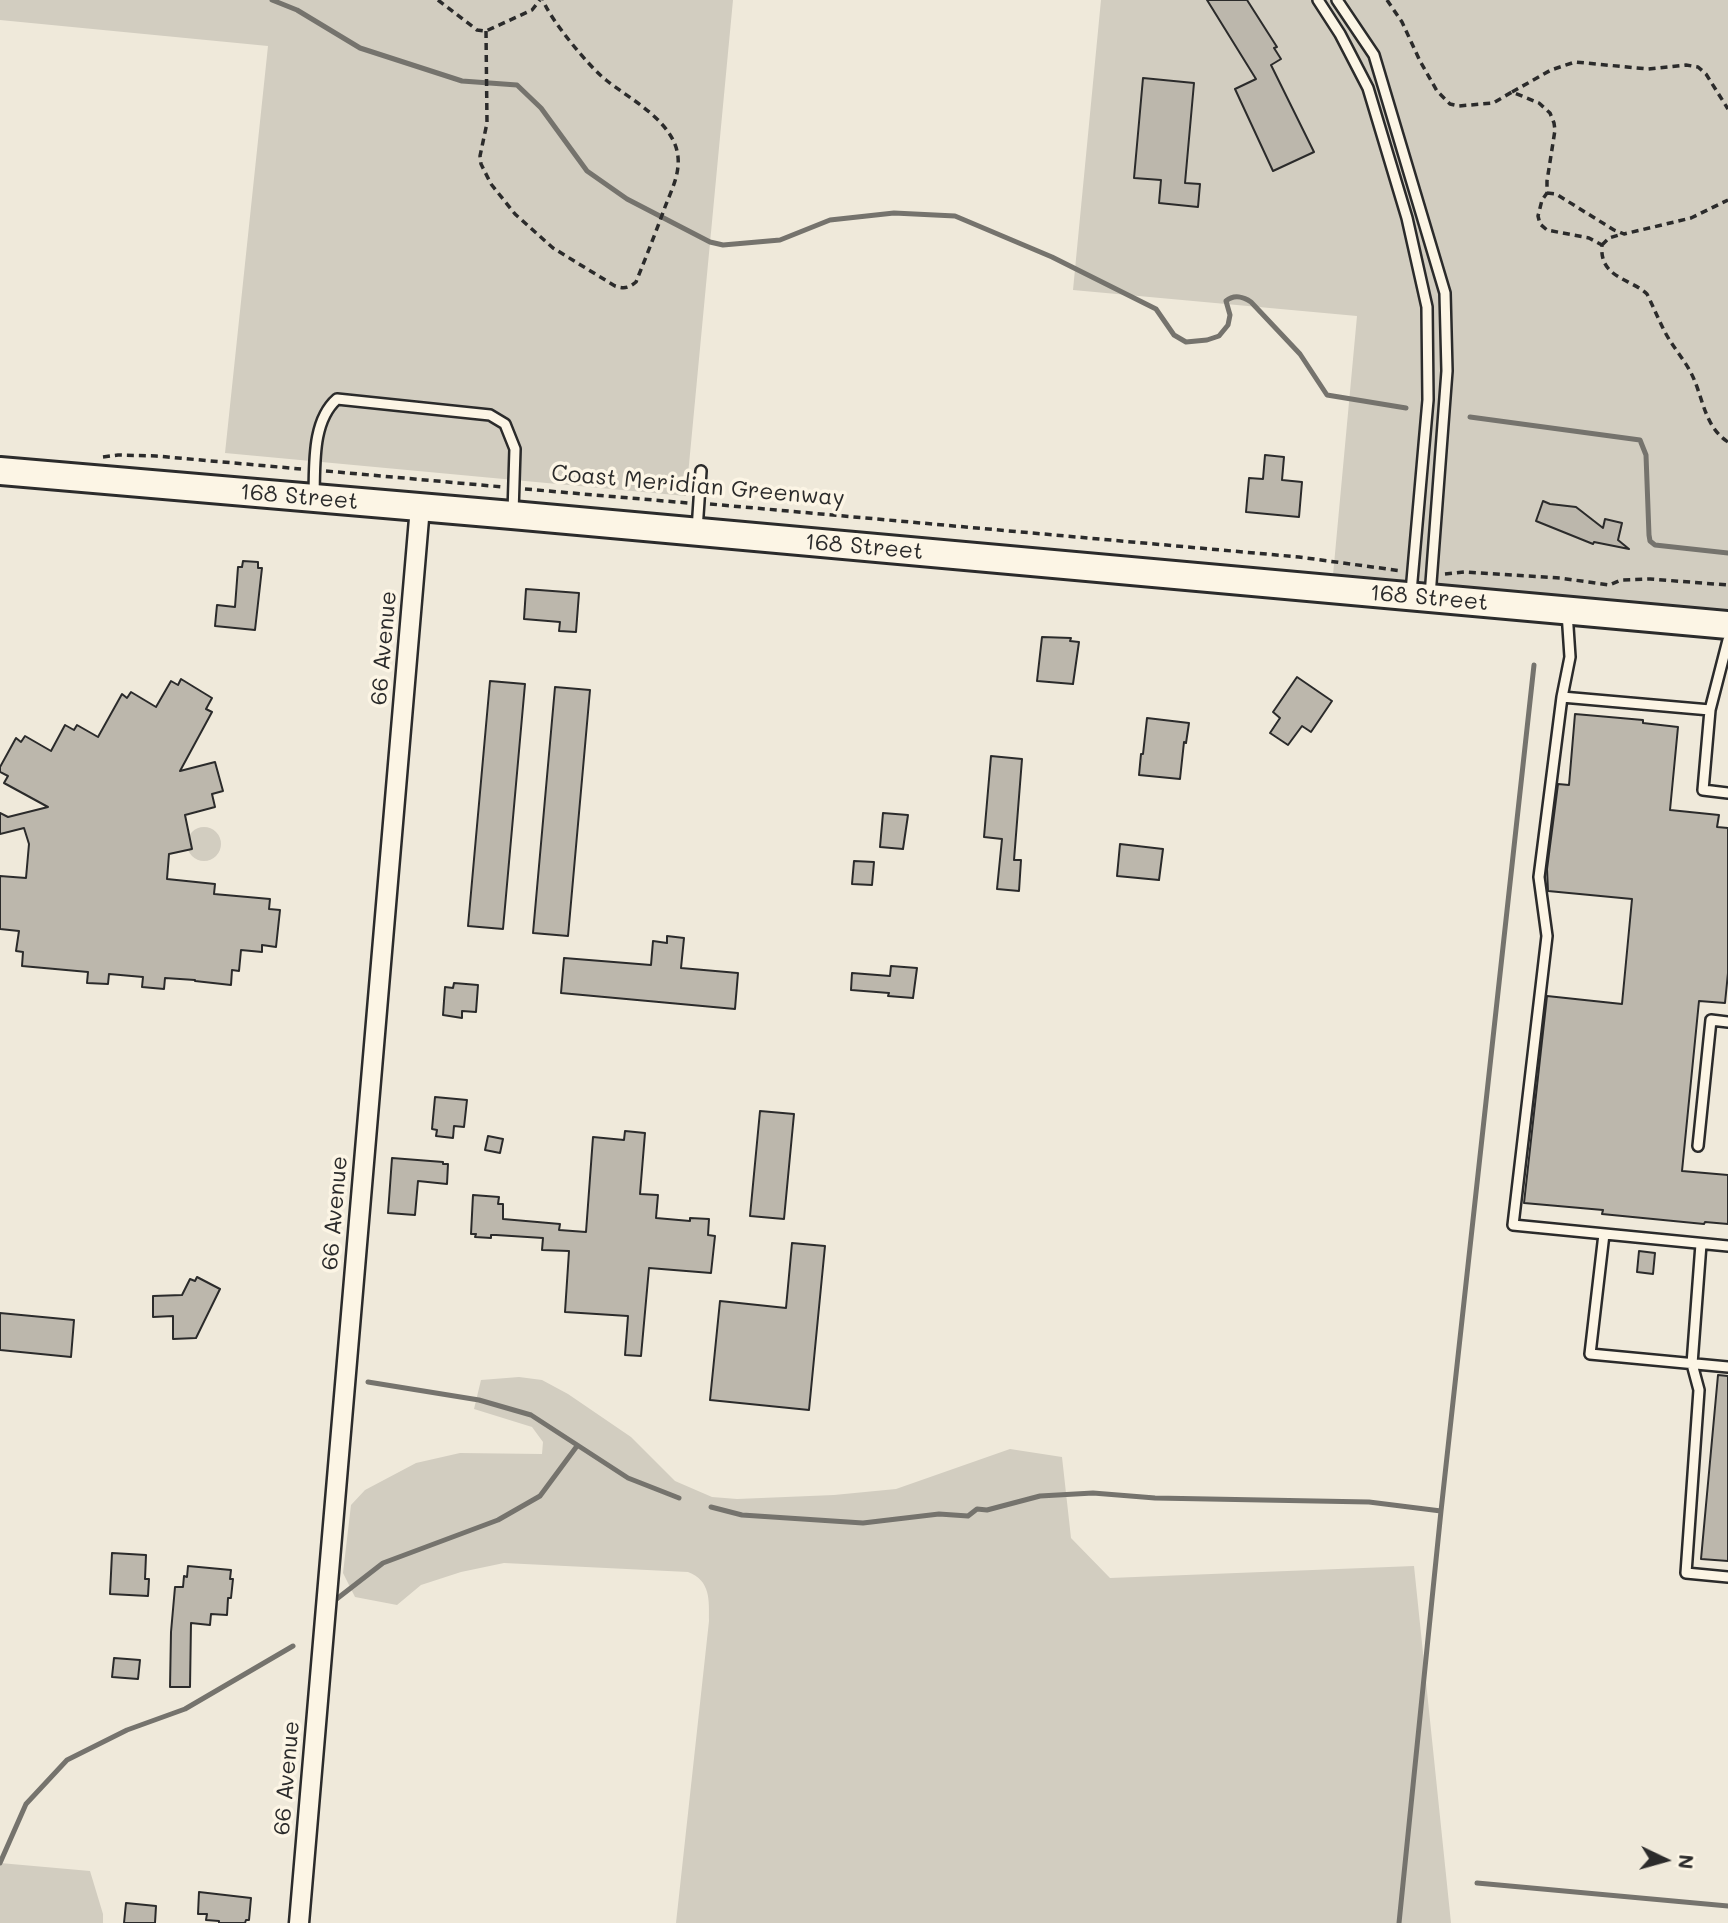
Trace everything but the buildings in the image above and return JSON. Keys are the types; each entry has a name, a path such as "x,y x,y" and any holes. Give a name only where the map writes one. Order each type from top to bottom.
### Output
{"main road":[{"name":"168 Street","path":"0,471 420,507 513,501 697,531 1728,625"}],"street":[{"name":"66 Avenue","path":"299,1923 420,507"}],"lane":[{"path":"1318,0 1340,34 1368,88 1406,218 1427,307 1428,400 1420,597"},
{"path":"1336,0 1374,55 1445,293 1447,371 1420,597"},
{"path":"314,498 317,442 322,419 337,398 490,415 505,424 515,449 513,501"},
{"path":"697,531 701,471"},
{"path":"1567,610 1570,657 1562,697 1539,877 1547,936 1513,1225 1728,1246"},
{"path":"1728,640 1710,710 1703,790 1728,793"},
{"path":"1562,697 1710,710"},
{"path":"1698,1146 1710,1020 1728,1022"},
{"path":"1604,1234 1590,1354 1728,1367"},
{"path":"1701,1244 1692,1364 1699,1390 1686,1573 1728,1577"}],"path":[{"path":"438,0 477,30 486,31 532,10 541,0 548,13 593,68 645,106 668,132 675,144 679,162 674,184 649,251 636,282 631,287 615,286 553,248 515,214 491,184 480,156 487,122 486,31"},
{"path":"1387,0 1402,22 1437,91 1450,104 1459,106 1493,103 1551,70 1575,62 1648,69 1686,65 1698,67 1706,74 1728,109"},
{"path":"1512,92 1539,103 1550,113 1554,123 1547,193 1542,200 1538,220 1547,230 1589,238 1602,245"},
{"path":"1547,193 1556,194 1624,234"},
{"path":"1728,200 1691,218 1609,238 1602,245 1601,251 1616,277 1647,294 1667,336 1696,381 1704,410 1717,432 1728,442"},
{"name":"Coast Meridian Greenway","path":"100,458 118,455 156,456 315,470 513,501 699,503 1299,557 1393,570"},
{"path":"1451,574 1464,572 1560,578 1604,584 1614,584 1621,580 1650,579 1728,585"}],"shaded area":[{"path":"0,0 733,0 686,496 225,453 268,46 0,20"},
{"path":"1101,0 1728,0 1728,611 1333,575 1357,316 1073,290"},
{"path":"204,827 216,832 221,844 216,856 204,861 192,856 187,844 192,832"},
{"path":"519,1377 542,1380 568,1394 631,1437 675,1481 712,1497 737,1499 834,1495 896,1489 1010,1449 1062,1457 1071,1538 1110,1578 1414,1566 1451,1923 676,1923 709,1621 707,1592 701,1580 688,1572 504,1563 461,1572 421,1585 397,1605 355,1597 343,1573 351,1505 365,1490 416,1463 460,1453 542,1454 543,1442 532,1427 474,1409 481,1380"},
{"path":"0,1863 90,1871 103,1914 103,1923 0,1923"}],"waterway":[{"path":"272,0 297,10 360,48 462,81 517,85 541,108 587,171 627,199 710,242 723,245 780,240 830,220 894,213 955,216 1052,257 1156,309 1174,335 1186,342 1219,336 1228,325 1230,315 1226,301 1236,297 1245,299 1251,302 1300,354 1327,395 1406,408"},
{"path":"1470,417 1640,440 1646,455 1650,541 1655,545 1728,553"},
{"path":"1399,1923 1441,1511 1534,665"},
{"path":"368,1382 479,1400 531,1415 628,1478 679,1498"},
{"path":"334,1601 383,1563 498,1520 540,1496 577,1446"},
{"path":"711,1507 742,1515 863,1523 939,1514 968,1516 977,1509 987,1510 1040,1496 1093,1493 1155,1498 1369,1502 1441,1511"},
{"path":"0,1863 26,1804 67,1760 127,1730 185,1709 293,1646"},
{"path":"1477,1883 1728,1906"}]}
